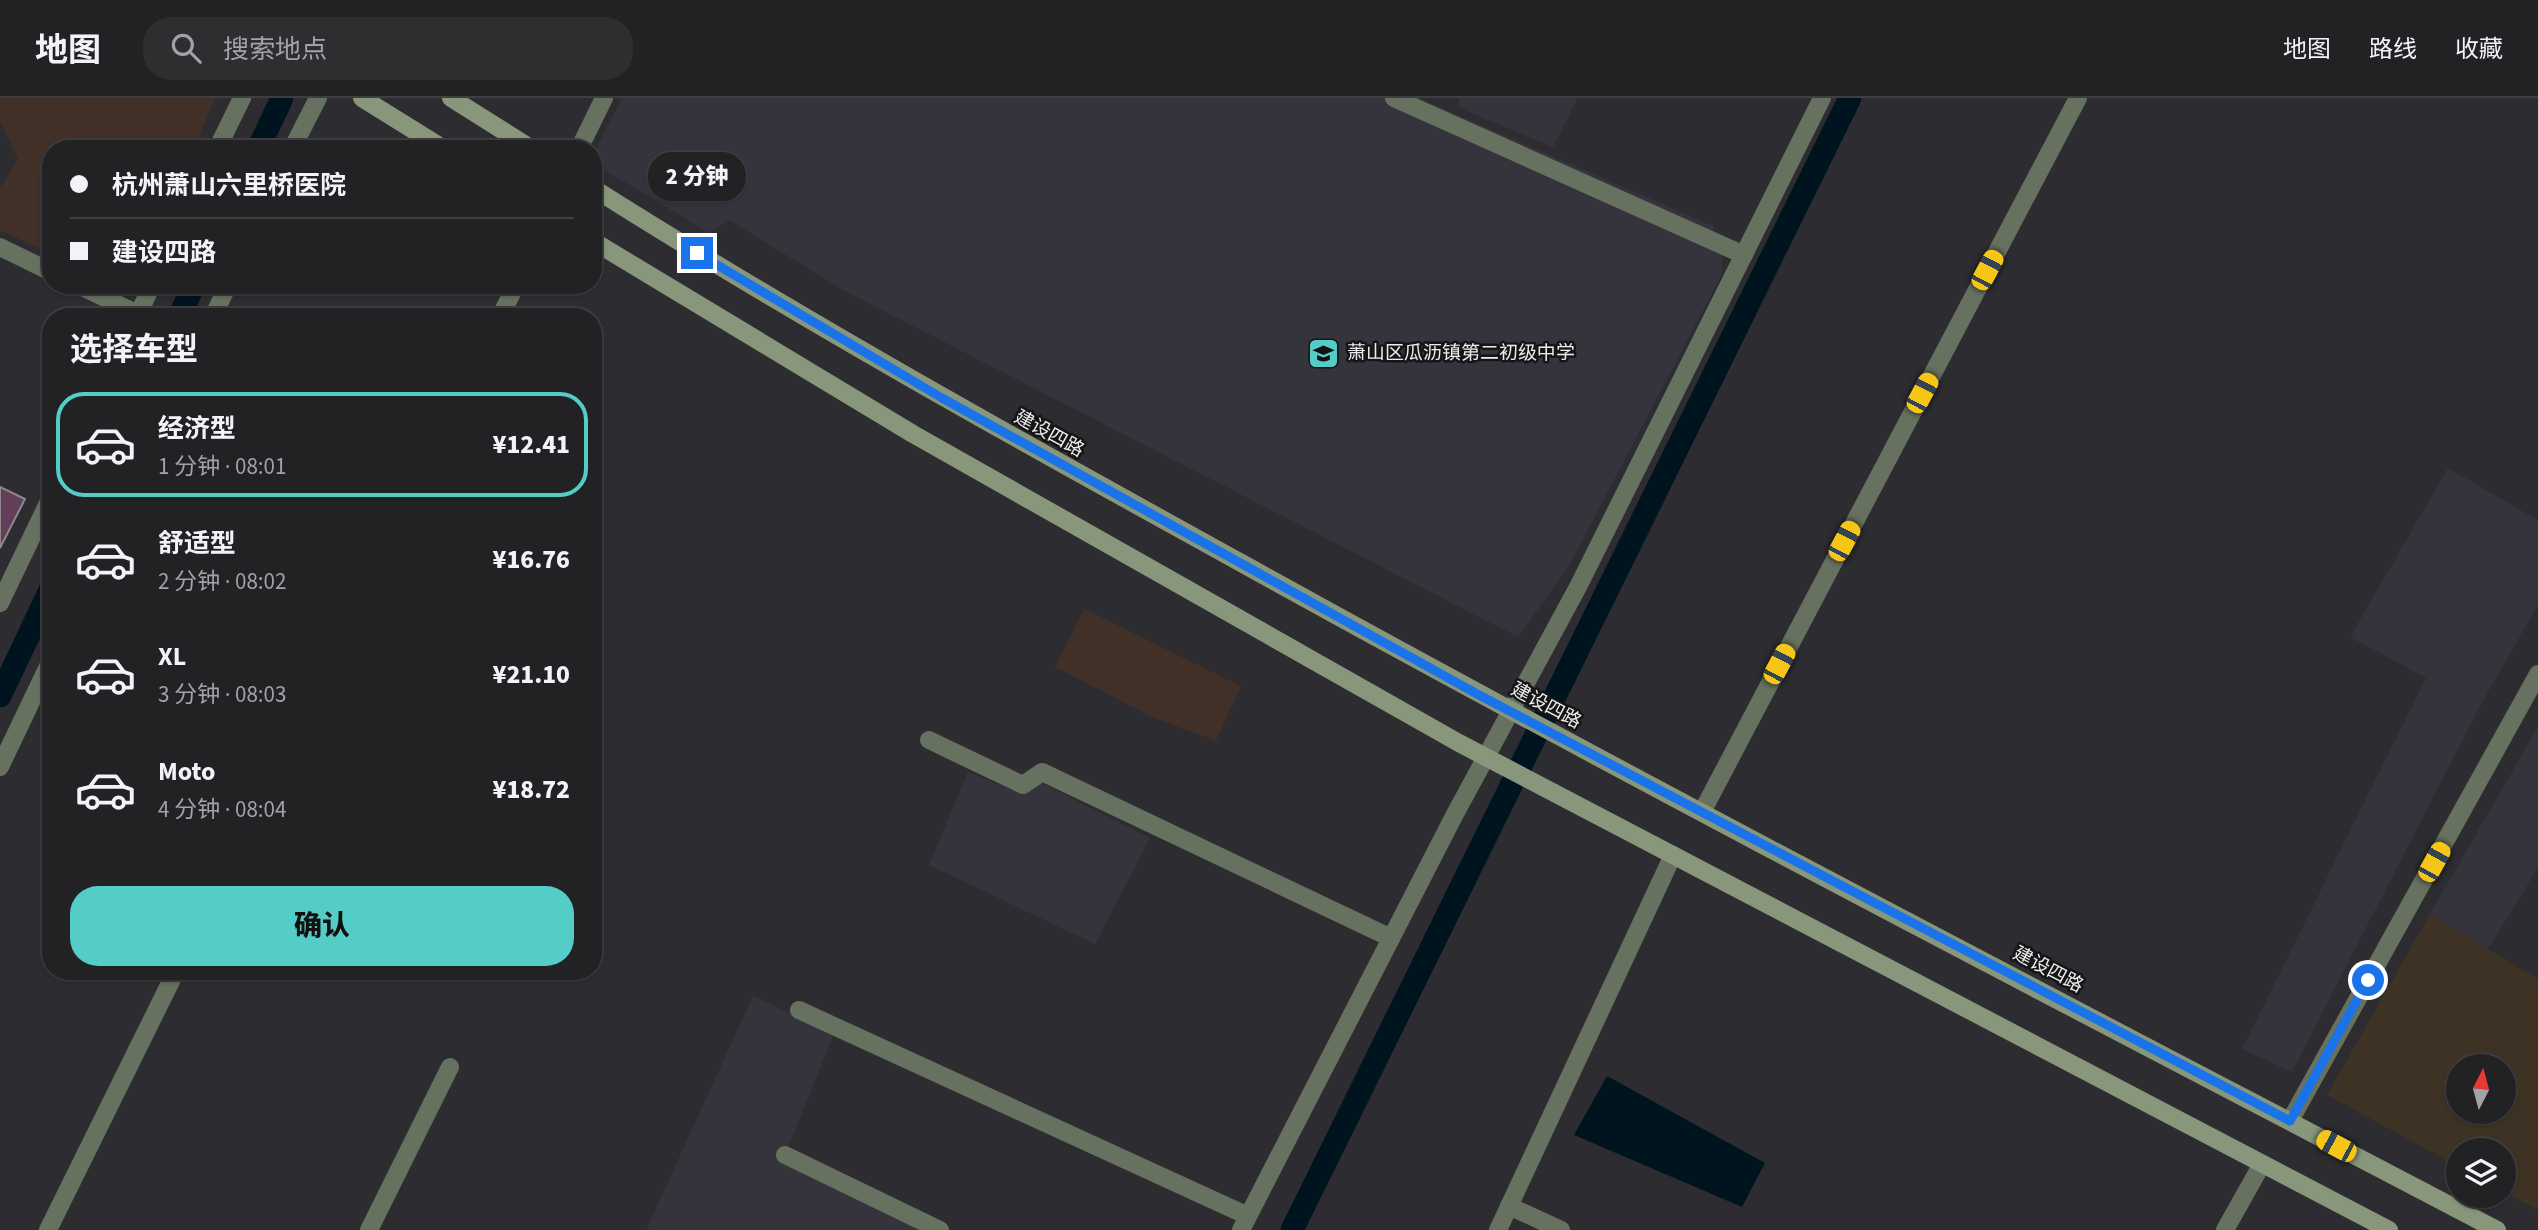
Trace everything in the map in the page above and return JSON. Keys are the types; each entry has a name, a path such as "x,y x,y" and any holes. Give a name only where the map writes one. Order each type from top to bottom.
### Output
{"main road":[{"path":"362,98 430,140"},
{"path":"451,98 517,140"},
{"name":"建设四路","path":"602,194 942,398 1527,720 2497,1230"},
{"path":"602,246 913,434 1504,767 2389,1230"}],"street":[{"path":"221,140 242,98"},
{"path":"297,140 318,98"},
{"path":"583,140 604,98"},
{"path":"1394,98 1744,255"},
{"path":"799,1010 1244,1223 1391,938 1579,585 1822,98"},
{"path":"1702,812 2078,98"},
{"path":"0,247 42,268"},
{"path":"95,294 122,308"},
{"path":"0,603 42,516"},
{"path":"2290,1121 2538,674"},
{"path":"0,767 42,679"},
{"path":"929,740 1023,785 1042,772 1391,938"},
{"path":"1498,1230 1673,855"},
{"path":"48,1230 172,980"},
{"path":"369,1230 450,1067"},
{"path":"785,1155 940,1230"},
{"path":"2225,1230 2262,1164"},
{"path":"1509,1206 1560,1230"}],"shaded area":[{"path":"0,98 215,98 198,140 42,140 42,250 0,230 0,188 18,160 0,120"},
{"name":"萧山区瓜沥镇第二初级中学","path":"622,98 1419,98 1713,226 1722,247 1722,274 1569,566 1518,637 843,290 729,220 709,233 602,168 600,140"},
{"path":"1460,98 1578,98 1553,147 1457,107"},
{"path":"2448,468 2538,520 2538,605 2480,706 2292,1072 2242,1049 2426,678 2350,637"},
{"path":"1084,609 1241,686 1216,741 1150,716 1055,667"},
{"path":"2538,727 2538,868 2488,949 2430,914"},
{"path":"968,772 1020,793 1042,783 1150,838 1095,944 929,865"},
{"path":"2430,914 2538,979 2538,1210 2516,1198 2516,1138 2446,1138 2446,1160 2327,1095"},
{"path":"753,996 834,1034 785,1155 938,1230 646,1230"}],"water":[{"path":"1607,1076 1765,1163 1742,1207 1574,1135"}],"building":[{"path":"0,487 25,499 0,548"}],"waterway":[{"path":"262,140 282,98"},
{"path":"1292,1230 1850,98"},
{"path":"183,308 190,294"},
{"path":"0,696 42,607"}],"place":[{"name":"萧山区瓜沥镇第二初级中学","path":"1324,353"}],"route":[{"path":"697,253 942,398 1479,695 2290,1121 2368,980"}]}
